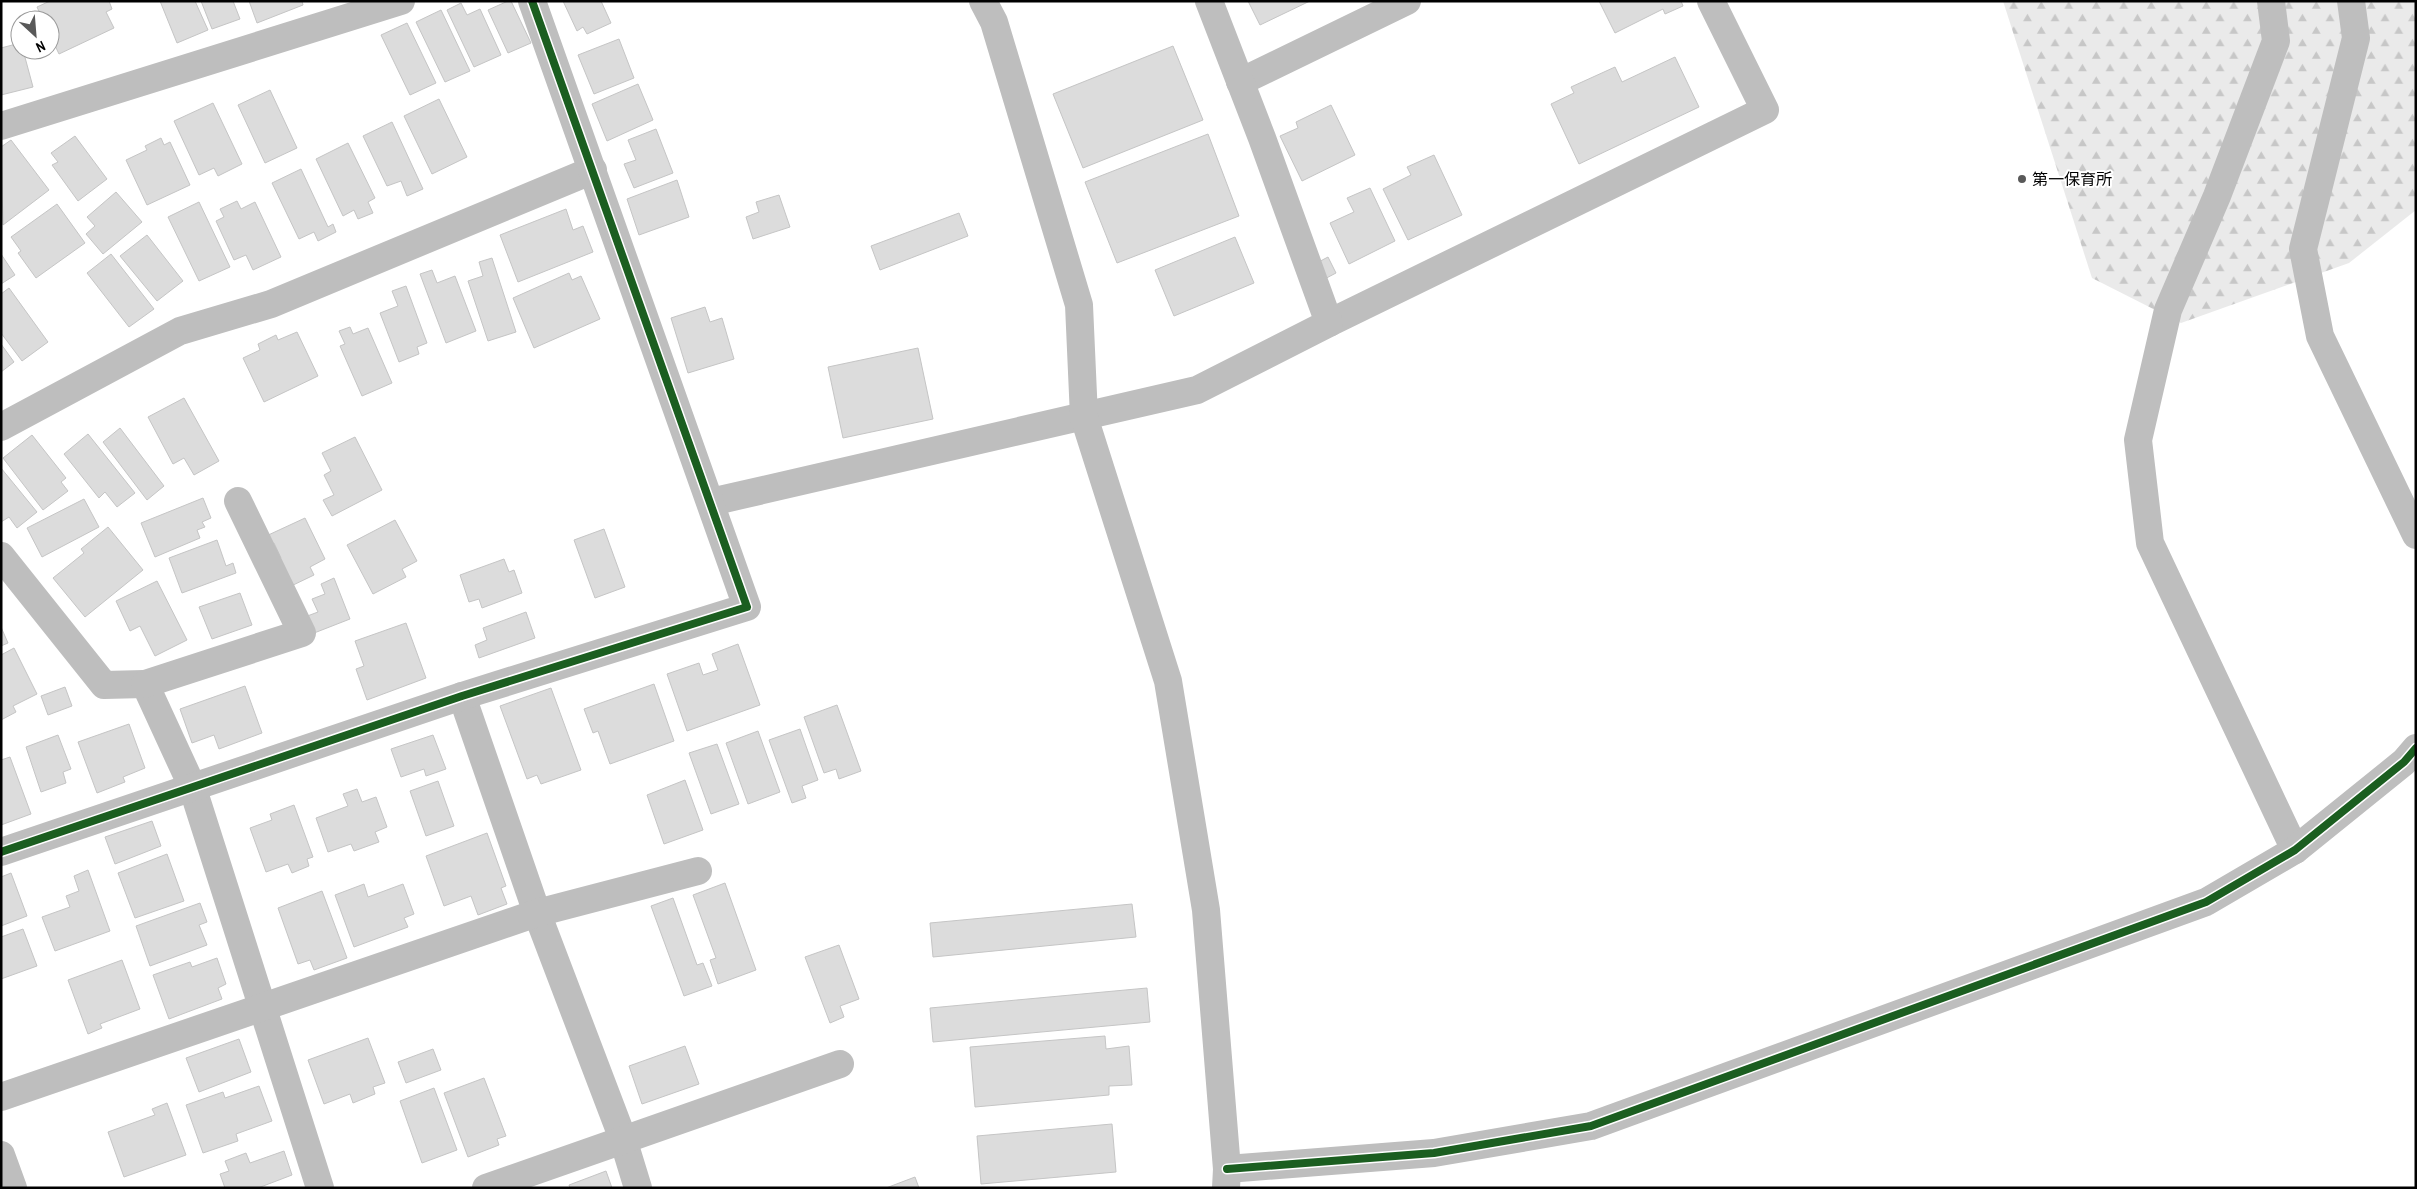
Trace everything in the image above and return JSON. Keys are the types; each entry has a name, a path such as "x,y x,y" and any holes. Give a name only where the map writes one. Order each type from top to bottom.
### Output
{"street":[{"path":"1,126 338,10 401,1"},
{"path":"1,852 462,696 747,607 532,1"},
{"path":"983,1 994,22 1079,305 1084,417 1168,681 1206,910 1226,1178 1434,1153 1591,1126 2206,902 2295,850 2404,762 2416,748"},
{"path":"1209,1 1329,323"},
{"path":"1240,82 1407,1"},
{"path":"711,502 1197,390 1329,323 1765,110 1711,1"},
{"path":"2271,1 2276,41 2217,196 2168,310 2138,440 2150,543 2295,850"},
{"path":"2351,1 2356,38 2303,249 2320,336 2416,535"},
{"path":"1,427 180,331 271,304 593,170"},
{"path":"1,556 104,685 145,684 302,633 238,501"},
{"path":"145,684 192,786 320,1188"},
{"path":"462,696 537,914 623,1139 638,1188"},
{"path":"1,1097 537,914 698,871"},
{"path":"486,1188 840,1064"},
{"path":"1,1155 13,1188"}],"green space":[{"path":"2003,1 2416,1 2416,210 2349,263 2181,323 2092,278"}],"building":[{"path":"50,1 109,1 112,9 106,12 114,28 60,54 60,10 38,10 37,7"},
{"path":"160,1 195,1 208,30 177,43"},
{"path":"201,1 233,1 240,19 212,29"},
{"path":"249,1 302,1 303,5 257,23"},
{"path":"511,1 531,43 508,53 488,10"},
{"path":"563,1 601,1 611,23 587,34 583,27 577,31"},
{"path":"1248,1 1310,1 1260,25"},
{"path":"1599,1 1681,1 1683,6 1665,14 1663,9 1615,33"},
{"path":"461,3 467,15 480,9 501,55 474,67 447,10"},
{"path":"441,10 470,71 445,82 416,22"},
{"path":"407,23 436,83 410,95 381,35"},
{"path":"619,39 634,78 594,94 578,55"},
{"path":"10,46 10,60 26,60 33,87 1,95 1,48"},
{"path":"1173,46 1203,120 1083,168 1053,94"},
{"path":"1675,57 1699,107 1579,164 1551,104 1574,93 1571,87 1615,67 1622,82"},
{"path":"638,84 653,120 607,141 592,104"},
{"path":"270,90 297,148 265,163 238,105"},
{"path":"439,99 467,157 432,174 404,116"},
{"path":"213,103 242,164 218,176 214,168 199,175 174,121"},
{"path":"1331,105 1355,155 1302,181 1280,136 1298,128 1296,122"},
{"path":"392,122 423,189 407,196 401,181 387,186 363,136"},
{"path":"656,129 673,173 634,188 624,164 636,160 628,140"},
{"path":"1208,134 1239,216 1117,263 1085,182"},
{"path":"75,136 107,179 78,201 52,165 58,162 51,153"},
{"path":"161,138 164,145 170,142 190,185 147,205 126,160 147,150 145,146"},
{"path":"11,140 49,190 3,225 1,147"},
{"path":"348,143 375,198 368,202 373,213 358,219 354,210 343,216 316,159"},
{"path":"1434,155 1462,215 1408,240 1383,189 1411,175 1407,167"},
{"path":"301,169 328,227 333,224 336,232 318,241 314,232 299,239 272,183"},
{"path":"677,180 689,217 639,235 627,199"},
{"path":"1370,188 1395,241 1349,264 1330,223 1354,212 1347,198"},
{"path":"116,192 142,222 103,254 86,234 95,226 87,217"},
{"path":"779,195 790,227 753,239 746,217 759,212 756,202"},
{"path":"237,201 241,209 255,202 281,257 253,270 246,255 234,260 216,221 224,217 220,209"},
{"path":"199,202 230,267 199,281 168,217"},
{"path":"57,204 85,243 36,278 18,253 21,251 11,237"},
{"path":"566,209 573,230 583,226 593,252 518,282 500,235"},
{"path":"959,213 968,236 880,270 871,246"},
{"path":"147,235 183,281 157,301 120,256"},
{"path":"1235,237 1254,283 1174,316 1155,270"},
{"path":"1,254 15,275 1,284"},
{"path":"111,254 154,309 129,327 87,273"},
{"path":"1328,257 1336,273 1317,283 1309,267"},
{"path":"492,258 516,332 488,341 468,281 483,276 479,262"},
{"path":"432,270 437,283 455,276 476,331 446,343 420,274"},
{"path":"569,273 572,280 581,276 600,319 534,348 513,298"},
{"path":"406,286 427,343 417,347 419,354 399,362 380,313 398,306 392,291"},
{"path":"9,288 48,342 22,361 1,333 1,294"},
{"path":"705,307 710,322 722,318 734,359 688,373 671,318"},
{"path":"350,327 353,334 368,328 392,383 362,396 340,346 345,344 339,331"},
{"path":"297,332 318,376 264,402 243,358 260,350 258,344 276,335 278,340"},
{"path":"1,344 14,362 1,372"},
{"path":"918,348 933,419 843,438 828,367"},
{"path":"184,398 219,461 194,475 184,458 173,464 148,417"},
{"path":"120,428 164,486 147,500 103,442"},
{"path":"88,434 135,493 117,507 105,492 99,498 64,454"},
{"path":"32,435 66,478 61,482 68,491 43,510 3,458"},
{"path":"355,437 382,490 332,516 323,500 334,495 324,475 331,471 322,453"},
{"path":"1,468 37,512 17,528 9,517 1,522"},
{"path":"203,498 211,518 202,522 205,527 197,530 200,538 155,557 141,523"},
{"path":"84,499 99,527 42,557 27,528"},
{"path":"305,518 325,559 310,567 314,575 287,588 275,562 281,558 274,543 269,545 264,537"},
{"path":"395,520 417,561 402,569 406,577 373,594 347,545"},
{"path":"108,527 143,570 85,617 53,578 84,553 81,549"},
{"path":"604,529 625,587 595,598 574,540"},
{"path":"217,540 226,566 233,563 236,573 182,593 169,558"},
{"path":"504,559 509,572 514,570 522,593 482,608 479,599 469,602 460,575"},
{"path":"334,578 350,619 309,635 302,618 318,612 312,599 325,594 321,584"},
{"path":"157,581 187,640 155,656 140,626 130,631 116,601"},
{"path":"240,593 252,625 212,639 199,607"},
{"path":"526,612 535,638 479,658 475,645 487,640 483,628"},
{"path":"406,623 426,678 367,700 356,669 364,666 355,641"},
{"path":"1,627 8,643 1,646"},
{"path":"738,644 760,705 687,731 667,674 699,663 703,675 718,670 712,654"},
{"path":"14,648 37,694 13,706 16,712 1,720 1,655"},
{"path":"654,684 674,741 610,764 598,731 593,733 584,709"},
{"path":"245,686 262,733 219,749 214,735 192,743 180,709"},
{"path":"65,687 72,706 48,715 41,696"},
{"path":"551,688 581,770 541,784 537,775 527,779 500,706"},
{"path":"837,705 861,771 839,779 836,769 824,773 804,717"},
{"path":"129,724 145,768 123,777 125,782 97,793 78,742"},
{"path":"800,729 818,780 802,786 806,798 792,803 769,740"},
{"path":"758,731 780,792 748,804 726,743"},
{"path":"58,735 71,769 63,772 66,783 41,792 26,747"},
{"path":"433,735 446,769 426,776 424,769 401,777 391,749"},
{"path":"717,744 739,804 711,814 689,753"},
{"path":"10,757 31,814 1,825 1,760"},
{"path":"685,780 703,830 664,844 647,795"},
{"path":"438,781 454,826 426,836 410,791"},
{"path":"357,789 362,802 376,797 387,827 375,832 379,842 354,851 351,844 328,852 316,818 348,806 343,794"},
{"path":"294,805 313,857 307,859 309,866 292,873 288,864 266,872 250,828 272,820 270,814"},
{"path":"152,821 161,846 115,864 105,837"},
{"path":"487,833 506,886 501,888 507,904 478,915 471,896 444,906 426,856"},
{"path":"167,854 184,901 135,918 118,873"},
{"path":"88,870 110,931 55,951 42,917 70,907 66,896 79,891 74,876"},
{"path":"11,873 27,916 1,926 1,877"},
{"path":"725,883 756,970 718,984 710,960 716,958 693,895"},
{"path":"364,884 368,897 403,884 414,914 404,918 408,927 354,947 335,895"},
{"path":"322,891 347,958 314,970 310,960 298,964 278,908"},
{"path":"673,898 697,965 703,963 712,986 684,996 651,906"},
{"path":"200,903 207,922 199,925 207,945 150,966 136,926"},
{"path":"1132,904 1136,937 933,957 930,923"},
{"path":"23,929 37,966 1,979 1,937"},
{"path":"839,945 859,999 840,1006 844,1017 830,1023 805,957"},
{"path":"217,958 226,984 218,988 222,999 169,1019 153,975 190,962 192,967"},
{"path":"122,960 140,1009 100,1024 102,1028 88,1034 68,980"},
{"path":"1147,988 1150,1022 933,1042 930,1008"},
{"path":"1105,1036 1106,1049 1129,1046 1132,1085 1109,1086 1109,1095 975,1107 970,1047"},
{"path":"368,1038 385,1083 373,1087 375,1094 353,1103 350,1094 324,1104 308,1060"},
{"path":"239,1039 251,1072 199,1092 186,1058"},
{"path":"685,1046 699,1084 642,1104 629,1066"},
{"path":"433,1049 441,1070 406,1083 398,1062"},
{"path":"484,1078 506,1136 497,1139 499,1145 468,1157 444,1093"},
{"path":"259,1086 272,1121 236,1134 238,1141 203,1153 186,1105 223,1092 225,1098"},
{"path":"434,1088 457,1150 422,1163 400,1101"},
{"path":"167,1103 186,1155 124,1177 108,1132 155,1115 152,1109"},
{"path":"1112,1124 1116,1172 981,1184 977,1136"},
{"path":"284,1151 292,1175 258,1188 225,1188 220,1174 229,1171 225,1161 246,1153 250,1163"},
{"path":"606,1171 612,1188 570,1188 569,1185"},
{"path":"915,1177 919,1188 886,1188"}],"cycle path":[{"path":"1,852 462,696 747,607 532,1"},
{"path":"1227,1169 1434,1153 1591,1126 2206,902 2295,850 2404,762 2416,748"}],"place":[{"name":"第一保育所","path":"2022,179"}]}
